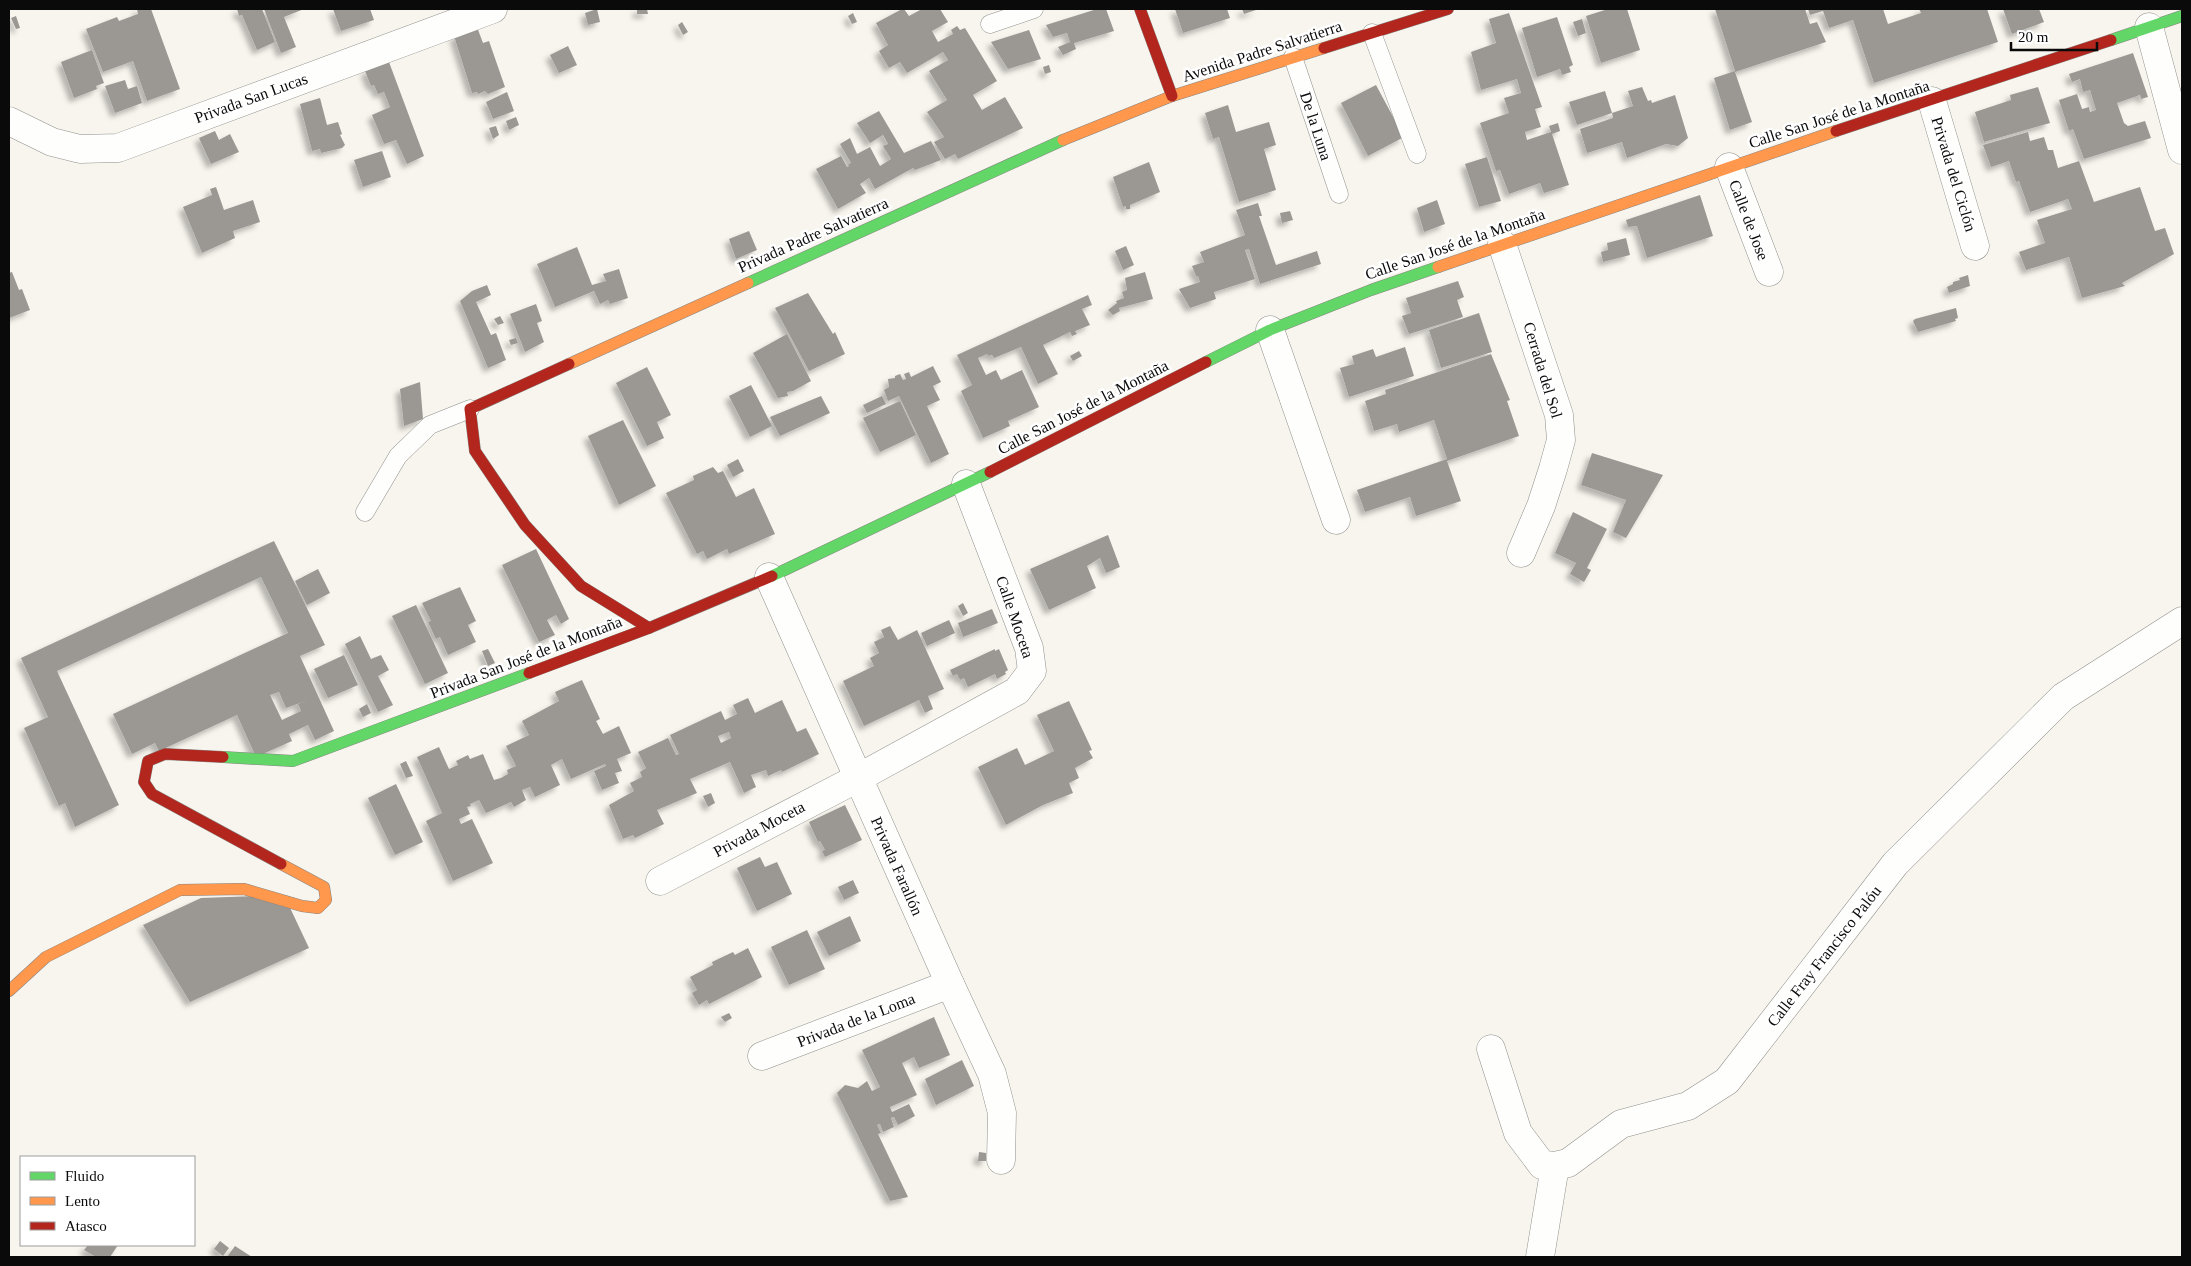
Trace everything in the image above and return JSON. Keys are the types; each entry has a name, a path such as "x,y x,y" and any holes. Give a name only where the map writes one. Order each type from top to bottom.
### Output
{"street":[{"name":"Privada San Lucas","path":"9,121 52,142 80,149 118,148 493,9"},
{"path":"1140,9 1172,96"},
{"name":"Avenida Padre Salvatierra","path":"1172,96 1448,9"},
{"name":"Calle San José de la Montaña","path":"769,577 966,484 1270,330 1371,290 1502,244 2182,16"},
{"path":"2149,27 2182,150"},
{"name":"Privada Padre Salvatierra","path":"470,409 1068,138 1172,96"},
{"name":"Privada del Ciclón","path":"1932,101 1975,246"},
{"name":"Calle de Jose","path":"1729,167 1769,272"},
{"name":"Cerrada del Sol","path":"1502,244 1559,414 1561,440 1541,506 1521,553"},
{"path":"1270,330 1336,520"},
{"path":"470,409 475,452 525,525 581,586 649,628"},
{"name":"Calle Moceta","path":"858,778 1016,691 1032,671 1029,648 966,484"},
{"name":"Privada San José de la Montaña","path":"9,991 46,958 180,890 244,889 302,906 318,908 326,900 324,887 152,794 144,782 148,761 165,754 293,762 649,628 769,577"},
{"name":"Privada Farallón","path":"769,577 992,1074 1002,1113 1001,1160"},
{"name":"Calle Fray Francisco Palóu","path":"1554,1166 1568,1163 1621,1124 1688,1106 1728,1081 1895,864 2063,697 2182,621"},
{"name":"Privada Moceta","path":"660,881 858,778"},
{"name":"Privada de la Loma","path":"762,1056 950,984"},
{"path":"1492,1049 1518,1133 1542,1166 1554,1166 1540,1257"}],"lane":[{"path":"990,24 1034,9"},
{"path":"1372,33 1417,154"},
{"name":"De la Luna","path":"1293,58 1339,194"},
{"path":"365,512 398,456 430,425 470,409"}],"building":[{"path":"137,9 151,9 180,89 147,101 133,61 103,72 86,29 117,17 119,21 138,14"},
{"path":"237,9 262,9 275,42 257,50 242,15 239,16"},
{"path":"264,9 304,9 284,17 296,47 281,53"},
{"path":"333,9 370,9 374,20 341,31"},
{"path":"597,9 600,22 588,25 585,13"},
{"path":"637,9 647,9 648,14 637,14"},
{"path":"902,9 909,16 922,9 940,9 948,22 932,31 938,42 953,34 951,30 957,26 960,30 965,28 997,81 973,95 982,110 1005,97 1023,128 958,159 955,154 945,159 934,142 944,137 927,112 947,100 929,71 948,60 943,52 907,73 900,62 889,68 879,51 888,45 876,23"},
{"path":"1097,9 1106,9 1114,31 1074,43 1076,49 1063,55 1058,47 1070,42 1067,33 1053,37 1046,25"},
{"path":"1175,9 1227,9 1230,18 1183,33"},
{"path":"1242,9 1259,9 1244,14"},
{"path":"1608,9 1627,9 1640,50 1601,63 1586,16"},
{"path":"1715,9 1805,9 1810,24 1817,22 1826,42 1735,72 1752,122 1730,130 1714,78 1735,71"},
{"path":"1808,9 1883,9 1888,24 1921,13 1919,9 1987,9 1998,42 1874,83 1853,20 1829,28 1823,11 1810,15"},
{"path":"2003,9 2039,9 2044,22 2012,34"},
{"path":"853,13 857,22 852,24 848,16"},
{"path":"1509,13 1542,107 1535,109 1541,127 1525,132 1527,140 1551,132 1549,126 1558,123 1560,131 1552,134 1569,185 1544,193 1540,183 1509,194 1500,170 1496,171 1480,123 1509,113 1504,98 1521,93 1517,79 1481,90 1471,52 1496,43 1489,19"},
{"path":"16,16 20,28 16,29 11,18"},
{"path":"1557,17 1573,65 1569,67 1571,72 1562,75 1560,69 1537,77 1522,28"},
{"path":"1582,19 1586,33 1578,36 1573,22"},
{"path":"682,22 688,32 683,35 678,25"},
{"path":"477,27 483,43 489,41 505,87 488,94 485,91 478,94 477,92 472,93 454,36"},
{"path":"1029,30 1041,59 1008,69 991,42"},
{"path":"568,46 577,65 559,73 550,55"},
{"path":"92,50 104,83 96,86 97,89 74,98 61,62"},
{"path":"2133,53 2148,97 2141,99 2140,95 2117,103 2124,123 2128,126 2145,121 2151,138 2084,159 2073,129 2069,131 2059,100 2077,94 2082,109 2089,107 2090,112 2096,110 2090,90 2083,92 2080,79 2072,82 2069,74"},
{"path":"389,62 424,156 407,164 396,140 384,144 372,115 390,107 384,92 378,94 374,85 371,86 365,71"},
{"path":"1049,65 1051,72 1045,74 1043,67"},
{"path":"125,80 128,89 137,86 142,103 115,113 105,86"},
{"path":"1376,85 1404,137 1368,156 1341,103"},
{"path":"1642,87 1648,101 1651,100 1652,103 1675,95 1688,138 1678,146 1666,144 1627,158 1622,142 1587,153 1580,129 1613,118 1612,113 1633,106 1628,91"},
{"path":"2038,87 2050,123 1984,142 1975,112 2011,100 2010,95"},
{"path":"1605,91 1612,113 1577,125 1569,102"},
{"path":"507,92 514,111 493,119 486,102"},
{"path":"320,98 327,125 338,122 342,134 340,135 345,145 342,148 321,153 320,149 312,151 300,104"},
{"path":"1228,105 1236,132 1269,122 1276,145 1264,149 1276,190 1239,202 1219,137 1213,139 1205,113"},
{"path":"879,111 904,153 931,141 941,160 915,170 913,168 875,189 869,178 860,184 866,193 838,209 816,169 841,156 847,167 849,166 848,164 851,163 840,144 850,138 857,154 870,147 880,166 891,159 883,146 888,144 883,135 870,143 857,123"},
{"path":"516,117 519,125 509,130 506,121"},
{"path":"496,126 499,135 493,139 489,128"},
{"path":"215,131 219,140 230,134 239,152 211,164 199,138"},
{"path":"2028,132 2030,141 2044,137 2048,150 2053,150 2058,168 2079,161 2094,202 2140,187 2155,231 2165,228 2174,254 2122,283 2125,286 2082,298 2069,257 2026,270 2019,252 2045,243 2037,220 2072,209 2068,199 2030,212 2019,181 2016,182 2009,161 1991,167 1983,145"},
{"path":"382,151 391,177 363,187 354,160"},
{"path":"1487,157 1501,201 1479,207 1465,164"},
{"path":"1149,162 1160,192 1130,205 1130,209 1126,209 1126,206 1123,207 1113,177"},
{"path":"216,187 224,210 253,200 260,222 233,231 235,238 202,253 183,207 212,195 210,189"},
{"path":"1700,195 1713,236 1647,258 1637,226 1628,227 1626,220"},
{"path":"1437,200 1445,224 1424,232 1417,208"},
{"path":"1258,203 1262,216 1259,216 1276,265 1317,251 1321,264 1260,284 1249,249 1245,250 1255,279 1214,292 1216,299 1190,308 1179,289 1200,282 1192,266 1204,262 1200,252 1245,235 1236,210"},
{"path":"1290,211 1293,220 1282,223 1280,213"},
{"path":"749,231 757,250 736,259 729,239"},
{"path":"1626,238 1630,255 1603,262 1601,252 1608,250 1607,243"},
{"path":"1126,246 1134,265 1123,270 1115,251"},
{"path":"577,247 592,285 606,281 603,274 619,269 628,298 610,304 608,300 600,304 594,291 555,307 537,264"},
{"path":"12,272 19,290 22,289 30,310 9,318 9,273"},
{"path":"1145,272 1153,299 1119,308 1120,311 1113,315 1108,310 1117,303 1116,301 1124,298 1122,292 1127,290 1125,278"},
{"path":"1968,275 1970,286 1949,293 1947,287 1953,284 1953,282 1960,280 1959,278"},
{"path":"1458,281 1464,297 1457,300 1463,317 1409,334 1402,316 1411,313 1406,298"},
{"path":"487,285 491,295 476,302 491,335 496,333 506,360 488,368 460,301 472,291"},
{"path":"808,293 833,334 835,332 845,354 809,371 775,308"},
{"path":"1088,295 1092,305 1082,309 1090,325 1075,331 1077,334 1072,336 1070,332 1043,345 1058,374 1038,384 1021,347 994,358 992,355 988,356 987,354 978,358 986,375 996,370 1001,380 1022,370 1039,407 1008,421 1010,426 983,438 961,391 972,385 957,355"},
{"path":"536,304 542,321 537,323 544,342 525,352 510,314"},
{"path":"1956,308 1958,318 1955,319 1956,321 1918,332 1913,321 1915,319"},
{"path":"1479,313 1492,352 1441,368 1429,330"},
{"path":"500,316 504,323 498,325 494,319"},
{"path":"787,334 811,381 793,391 787,392 788,396 778,398 753,353"},
{"path":"516,338 518,343 511,345 509,340"},
{"path":"1405,347 1414,376 1349,397 1340,368 1354,364 1352,356 1373,349 1376,357"},
{"path":"1079,351 1082,356 1073,361 1070,356"},
{"path":"1491,354 1510,400 1507,401 1519,436 1447,461 1461,501 1416,516 1410,497 1365,512 1357,490 1447,459 1434,420 1399,432 1397,424 1374,431 1365,401 1386,394 1385,390"},
{"path":"933,366 941,382 933,386 940,400 927,406 949,454 931,463 899,396 888,401 884,390 889,387 888,379 895,378 895,376 900,374 903,380 906,379 904,374 909,372 911,377"},
{"path":"647,367 671,415 657,422 664,438 647,446 616,383"},
{"path":"420,382 423,419 404,426 400,389"},
{"path":"751,385 772,426 750,437 729,396"},
{"path":"821,396 830,413 780,436 770,417"},
{"path":"882,396 886,404 867,413 863,405"},
{"path":"900,401 916,435 880,452 863,418"},
{"path":"623,420 656,486 619,505 588,436"},
{"path":"1592,453 1663,475 1626,538 1613,532 1626,500 1581,485"},
{"path":"738,459 744,471 733,477 727,465"},
{"path":"713,467 718,473 723,471 736,497 754,488 775,534 729,554 727,549 707,559 703,551 697,554 666,493 694,480 693,476"},
{"path":"1573,512 1607,529 1587,568 1591,570 1584,582 1570,574 1576,563 1555,553"},
{"path":"1108,535 1120,567 1106,573 1100,558 1087,566 1096,588 1049,610 1030,569"},
{"path":"274,541 325,645 300,656 334,731 315,740 308,725 289,734 292,741 256,757 237,715 159,751 155,743 132,754 113,714 288,633 261,577 57,671 119,805 75,827 65,803 59,806 24,728 48,717 21,658","holes":["279,692 286,708 308,700 298,704 301,711 282,720 270,695"]},
{"path":"536,549 569,619 561,624 556,615 547,620 555,635 539,642 502,565"},
{"path":"318,569 330,593 307,605 295,581"},
{"path":"460,587 476,621 468,625 476,642 448,655 440,637 436,639 428,622 431,621 422,603"},
{"path":"963,603 968,613 963,616 958,606"},
{"path":"416,605 448,673 425,684 392,616"},
{"path":"992,609 998,623 963,637 958,623"},
{"path":"949,620 955,633 927,646 921,633"},
{"path":"890,626 898,640 917,630 944,689 928,696 933,709 925,713 919,700 864,726 843,681 874,666 870,658 879,653 874,642 884,637 881,630"},
{"path":"360,636 371,659 381,655 389,670 378,676 393,705 378,712 345,644"},
{"path":"488,649 495,663 488,666 482,651"},
{"path":"995,649 995,651 999,649 1008,670 1005,672 1006,674 997,679 995,674 968,687 964,678 960,680 957,674 953,676 950,670"},
{"path":"344,655 358,685 328,698 314,669"},
{"path":"582,680 600,719 596,721 603,734 619,726 631,753 617,759 622,771 615,773 619,783 602,790 594,771 606,766 605,764 571,779 562,759 551,765 560,785 535,797 530,787 522,790 526,800 514,807 511,802 486,813 479,800 470,804 471,806 467,807 470,814 459,819 461,824 472,819 493,863 453,881 426,821 442,813 417,757 439,747 449,769 458,765 456,761 468,755 470,759 483,754 494,780 501,778 508,774 507,770 516,766 506,746 529,735 522,721 559,701 555,692"},
{"path":"748,698 755,713 782,700 797,732 806,728 819,754 782,772 781,770 768,776 766,770 751,775 756,787 744,793 730,762 690,779 697,793 657,810 664,824 635,838 633,835 623,839 609,805 634,791 630,783 642,777 640,772 646,768 638,752 668,738 676,755 679,754 670,735 721,711 725,720 737,714 733,705","holes":["729,732 731,738 721,743 718,736"]},
{"path":"1069,701 1092,750 1089,751 1093,758 1075,768 1079,778 1069,783 1073,793 1043,805 1006,825 978,767 1017,748 1025,765 1054,751 1037,715"},
{"path":"367,704 371,713 363,717 359,709"},
{"path":"406,761 413,776 406,778 400,764"},
{"path":"396,784 423,842 395,855 368,798"},
{"path":"711,793 715,803 708,807 703,796"},
{"path":"845,805 862,840 825,857 822,851 825,850 820,841 818,842 809,822"},
{"path":"760,857 765,867 777,862 792,894 757,911 737,868"},
{"path":"853,880 859,893 844,900 838,887"},
{"path":"284,895 309,948 190,1002 143,925 201,898"},
{"path":"850,916 861,941 829,956 817,932"},
{"path":"807,930 825,969 789,985 771,947"},
{"path":"748,948 762,977 709,1004 707,1000 699,1005 692,993 697,990 690,977 713,965 712,962 733,952 735,955"},
{"path":"729,1013 732,1018 725,1022 721,1017"},
{"path":"934,1017 950,1055 919,1068 914,1057 902,1063 917,1095 890,1107 892,1112 909,1104 915,1116 898,1125 894,1117 891,1118 894,1127 883,1132 880,1124 877,1125 881,1133 878,1134 908,1197 890,1201 837,1093 845,1085 858,1088 867,1081 872,1091 880,1087 862,1050"},
{"path":"962,1060 974,1086 936,1105 925,1079"},
{"path":"979,1152 986,1153 986,1161 978,1161"},
{"path":"220,1241 229,1248 223,1256 214,1249"},
{"path":"87,1246 117,1246 110,1257 96,1257 84,1250"},
{"path":"235,1246 252,1257 227,1257"}],"traffic: fast":[{"path":"2111,40 2182,16"},
{"path":"748,283 1063,140"},
{"path":"1206,362 1270,330 1371,290 1438,267"},
{"path":"772,576 990,472"},
{"path":"223,757 293,761 529,673"}],"traffic: slow":[{"path":"1063,140 1172,96 1324,48"},
{"path":"1438,267 1836,131"},
{"path":"569,364 748,283"},
{"path":"9,991 46,957 180,890 244,889 302,906 318,908 326,900 324,887 281,864"}],"traffic: jam":[{"path":"1140,9 1172,96"},
{"path":"1324,48 1448,9"},
{"path":"1836,131 2111,40"},
{"path":"990,472 1206,362"},
{"path":"569,364 470,409 475,451 525,525 581,586 649,628"},
{"path":"529,673 649,628 772,576"},
{"path":"223,757 165,754 148,761 144,782 152,794 281,864"}]}
